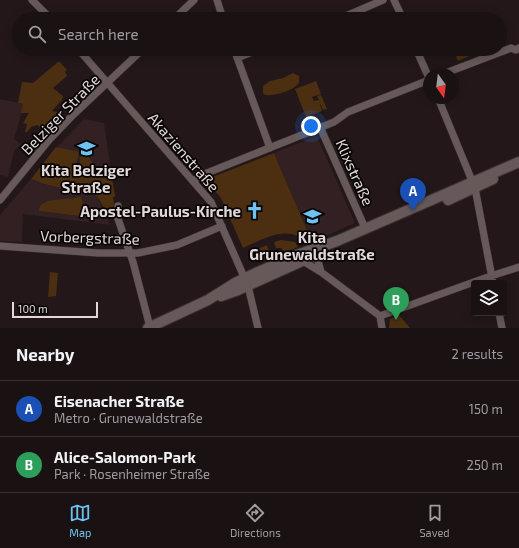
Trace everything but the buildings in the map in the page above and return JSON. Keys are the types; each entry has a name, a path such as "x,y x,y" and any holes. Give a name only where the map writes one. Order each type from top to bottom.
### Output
{"main road":[{"path":"278,267 303,261 474,184 519,162"},
{"path":"151,327 365,228 474,184 519,168"}],"street":[{"path":"32,0 44,12"},
{"path":"181,12 194,0"},
{"path":"217,0 221,12"},
{"path":"355,12 383,0"},
{"path":"394,0 400,12"},
{"path":"507,50 511,48 516,50 519,48"},
{"name":"Akazienstraße","path":"84,56 211,202 247,282 258,328"},
{"name":"Belziger Straße","path":"0,200 49,140 136,56"},
{"path":"242,56 237,58 270,148"},
{"path":"419,56 424,68"},
{"path":"459,68 490,56"},
{"path":"193,181 202,175 334,122 348,112 423,81"},
{"path":"441,104 474,184 493,279"},
{"name":"Klixstraße","path":"320,127 365,228"},
{"path":"118,206 117,216 130,254 151,327"},
{"name":"Vorbergstraße","path":"0,246 130,254 168,248 222,226"},
{"path":"321,272 318,261 322,252"},
{"path":"303,261 321,272 380,316 382,328"},
{"path":"380,316 493,279 519,267"},
{"path":"500,316 502,328"}],"shaded area":[{"path":"456,56 470,56 458,61"},
{"path":"59,61 67,70 65,72 67,76 53,88 63,96 62,100 52,111 62,113 46,131 37,125 31,127 27,132 25,132 27,124 23,123 29,113 21,113 23,104 18,103 22,82 33,83"},
{"path":"293,73 299,76 299,83 293,88 274,95 265,95 263,93 263,86 270,81 283,78"},
{"path":"316,81 321,94 312,97 314,101 319,100 317,96 321,95 327,109 323,110 319,101 322,111 306,117 295,89"},
{"path":"0,99 24,104 14,139 21,144 14,151 8,177 0,175"},
{"name":"Kita Belziger Straße","path":"84,119 104,123 112,177 100,177 74,171 57,147"},
{"path":"317,136 355,223 312,242 274,153"},
{"path":"56,147 79,152 75,171 100,177 112,177 115,196 113,198 113,209 105,210 97,196 44,184 31,179"},
{"path":"81,153 86,154 98,169 79,170"},
{"path":"274,153 312,242 307,244 292,234 284,233 267,237 243,248 221,198 205,180"},
{"path":"31,179 44,184 97,196 110,225 23,214 22,242 0,241 0,215"},
{"path":"81,197 83,204 81,216 39,210 44,203 50,201"},
{"path":"281,240 295,242 298,247 285,252 281,248 276,248 274,242"},
{"path":"267,245 269,251 266,259 259,262 253,251"},
{"path":"50,272 58,273 56,296 48,297"},
{"path":"399,315 410,328 389,328 390,319"}],"place":[{"name":"Kita Belziger Straße","path":"86,149"},
{"name":"Apostel-Paulus-Kirche","path":"254,211"},
{"name":"Eisenacher Straße","path":"413,211"},
{"name":"Kita Grunewaldstraße","path":"312,216"},
{"name":"Alice-Salomon-Park","path":"396,320"}]}
